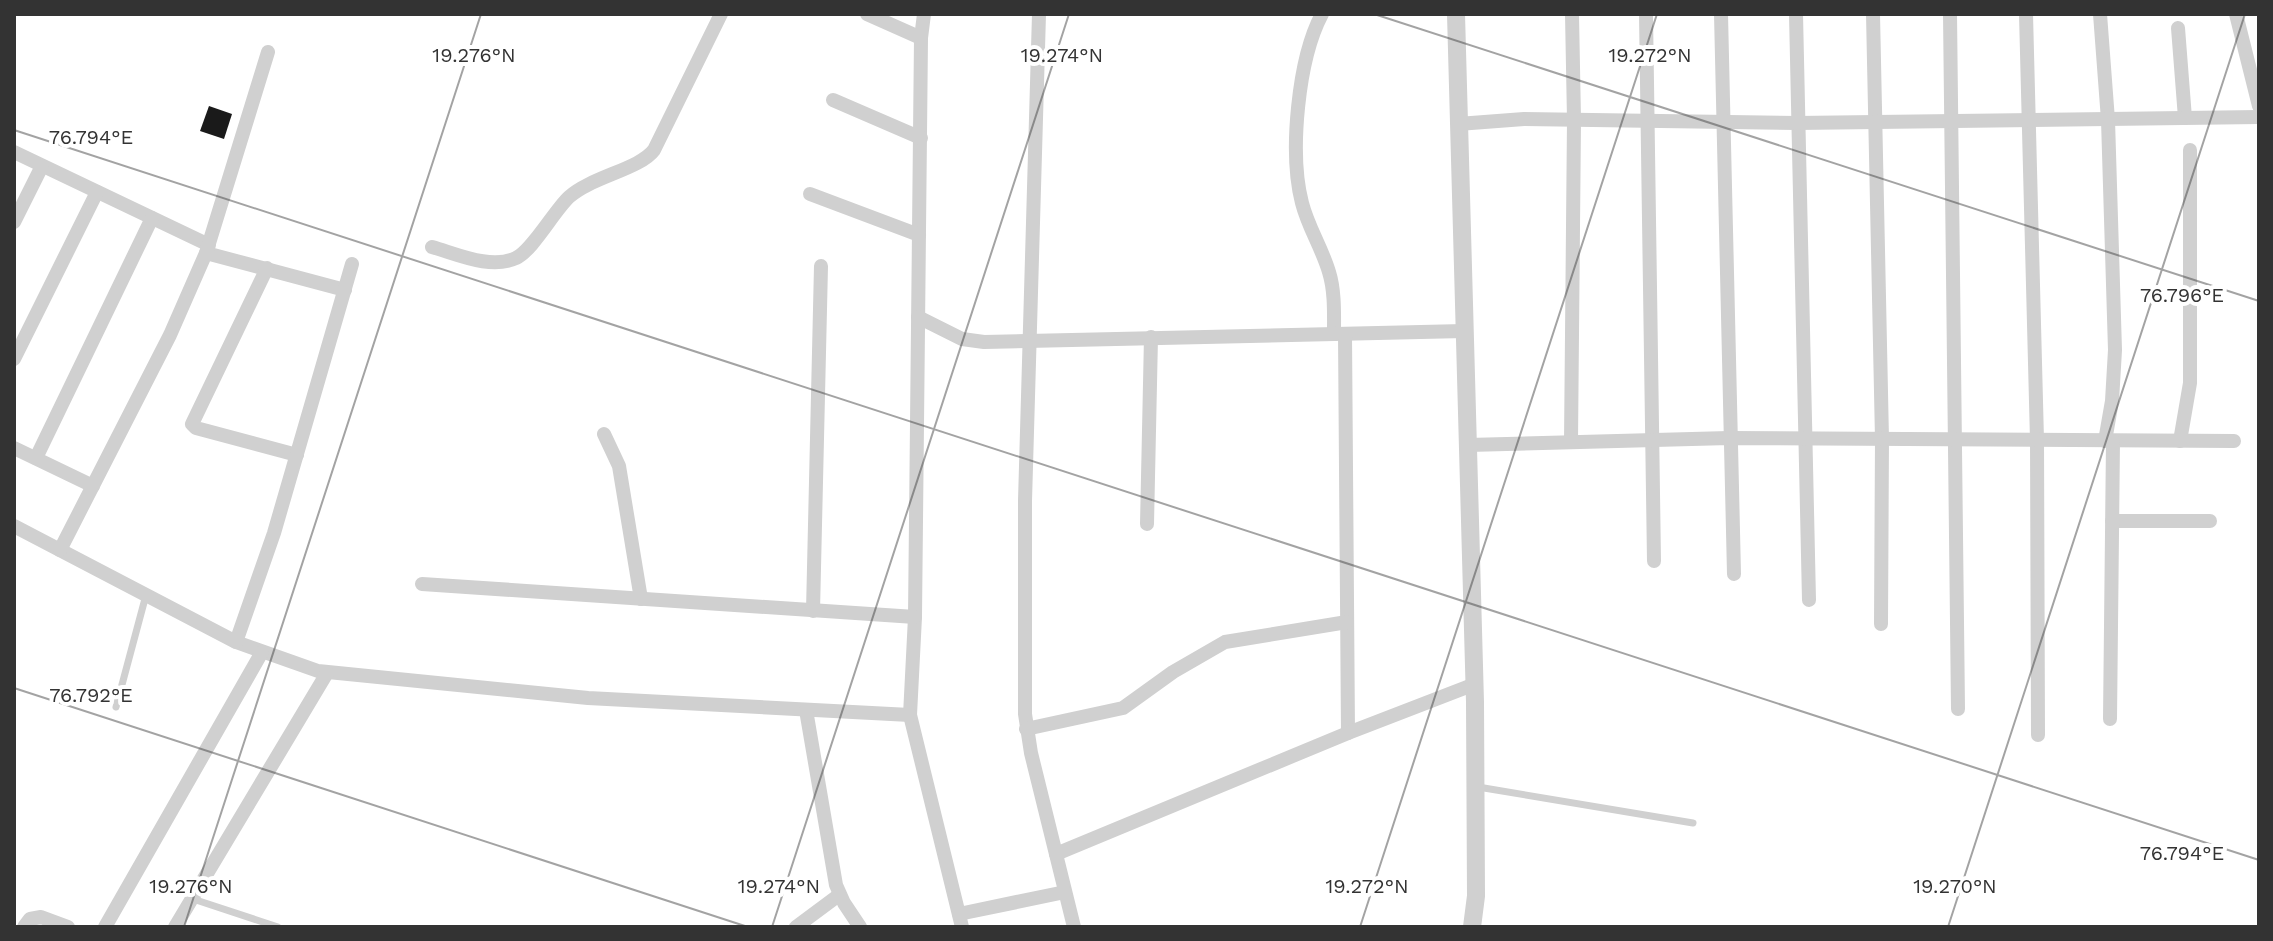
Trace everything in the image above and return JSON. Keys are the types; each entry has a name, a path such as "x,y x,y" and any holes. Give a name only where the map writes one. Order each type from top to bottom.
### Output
{"street":[{"path":"432,247 491,263 517,258 572,195 605,175 646,159 654,150 721,14"},
{"path":"867,14 921,38"},
{"path":"924,14 921,38 915,617 910,715 961,921 1065,892"},
{"path":"1039,14 1025,501 1026,729 1074,927"},
{"path":"1322,14 1311,40 1299,88 1297,176 1306,217 1330,275 1340,334 1348,733"},
{"path":"1456,14 1475,684 1476,896 1472,927"},
{"path":"1571,442 1572,14"},
{"path":"1646,14 1654,561"},
{"path":"1721,14 1734,574"},
{"path":"1796,14 1809,600"},
{"path":"1873,14 1882,439 1881,624"},
{"path":"1950,14 1958,709"},
{"path":"2026,14 2037,440 2038,735"},
{"path":"2100,14 2108,120 2115,350 2109,441 2112,521 2110,719"},
{"path":"2236,14 2259,106"},
{"path":"2178,28 2185,118"},
{"path":"60,550 170,335 207,249 268,52"},
{"path":"833,100 921,138"},
{"path":"1458,124 1524,119 1797,123 2259,117"},
{"path":"2180,441 2190,392 2190,150"},
{"path":"14,152 152,218 207,249 345,290"},
{"path":"14,222 42,166"},
{"path":"14,359 97,192"},
{"path":"810,194 919,235"},
{"path":"36,458 152,218"},
{"path":"236,642 274,533 352,264"},
{"path":"813,611 821,266"},
{"path":"267,268 192,424 196,428 297,455"},
{"path":"918,317 971,341 1464,331"},
{"path":"1147,524 1151,337"},
{"path":"604,434 619,466 641,599"},
{"path":"1468,445 1729,438 2234,441"},
{"path":"16,453 36,458 93,486"},
{"path":"2112,521 2210,521"},
{"path":"14,526 236,642 327,673 588,698 910,715"},
{"path":"422,584 915,617"},
{"path":"1026,729 1123,708 1173,672 1225,642 1347,622"},
{"path":"105,927 262,652"},
{"path":"175,927 327,673"},
{"path":"1056,854 1475,684"},
{"path":"806,710 839,895 860,927"},
{"path":"796,927 839,895"},
{"path":"24,927 30,919 41,917 68,927"}],"lane":[{"path":"116,707 146,595"},
{"path":"1476,786 1693,823"},
{"path":"192,899 278,927"}],"building":[{"path":"209,106 232,114 224,139 200,131"}]}
